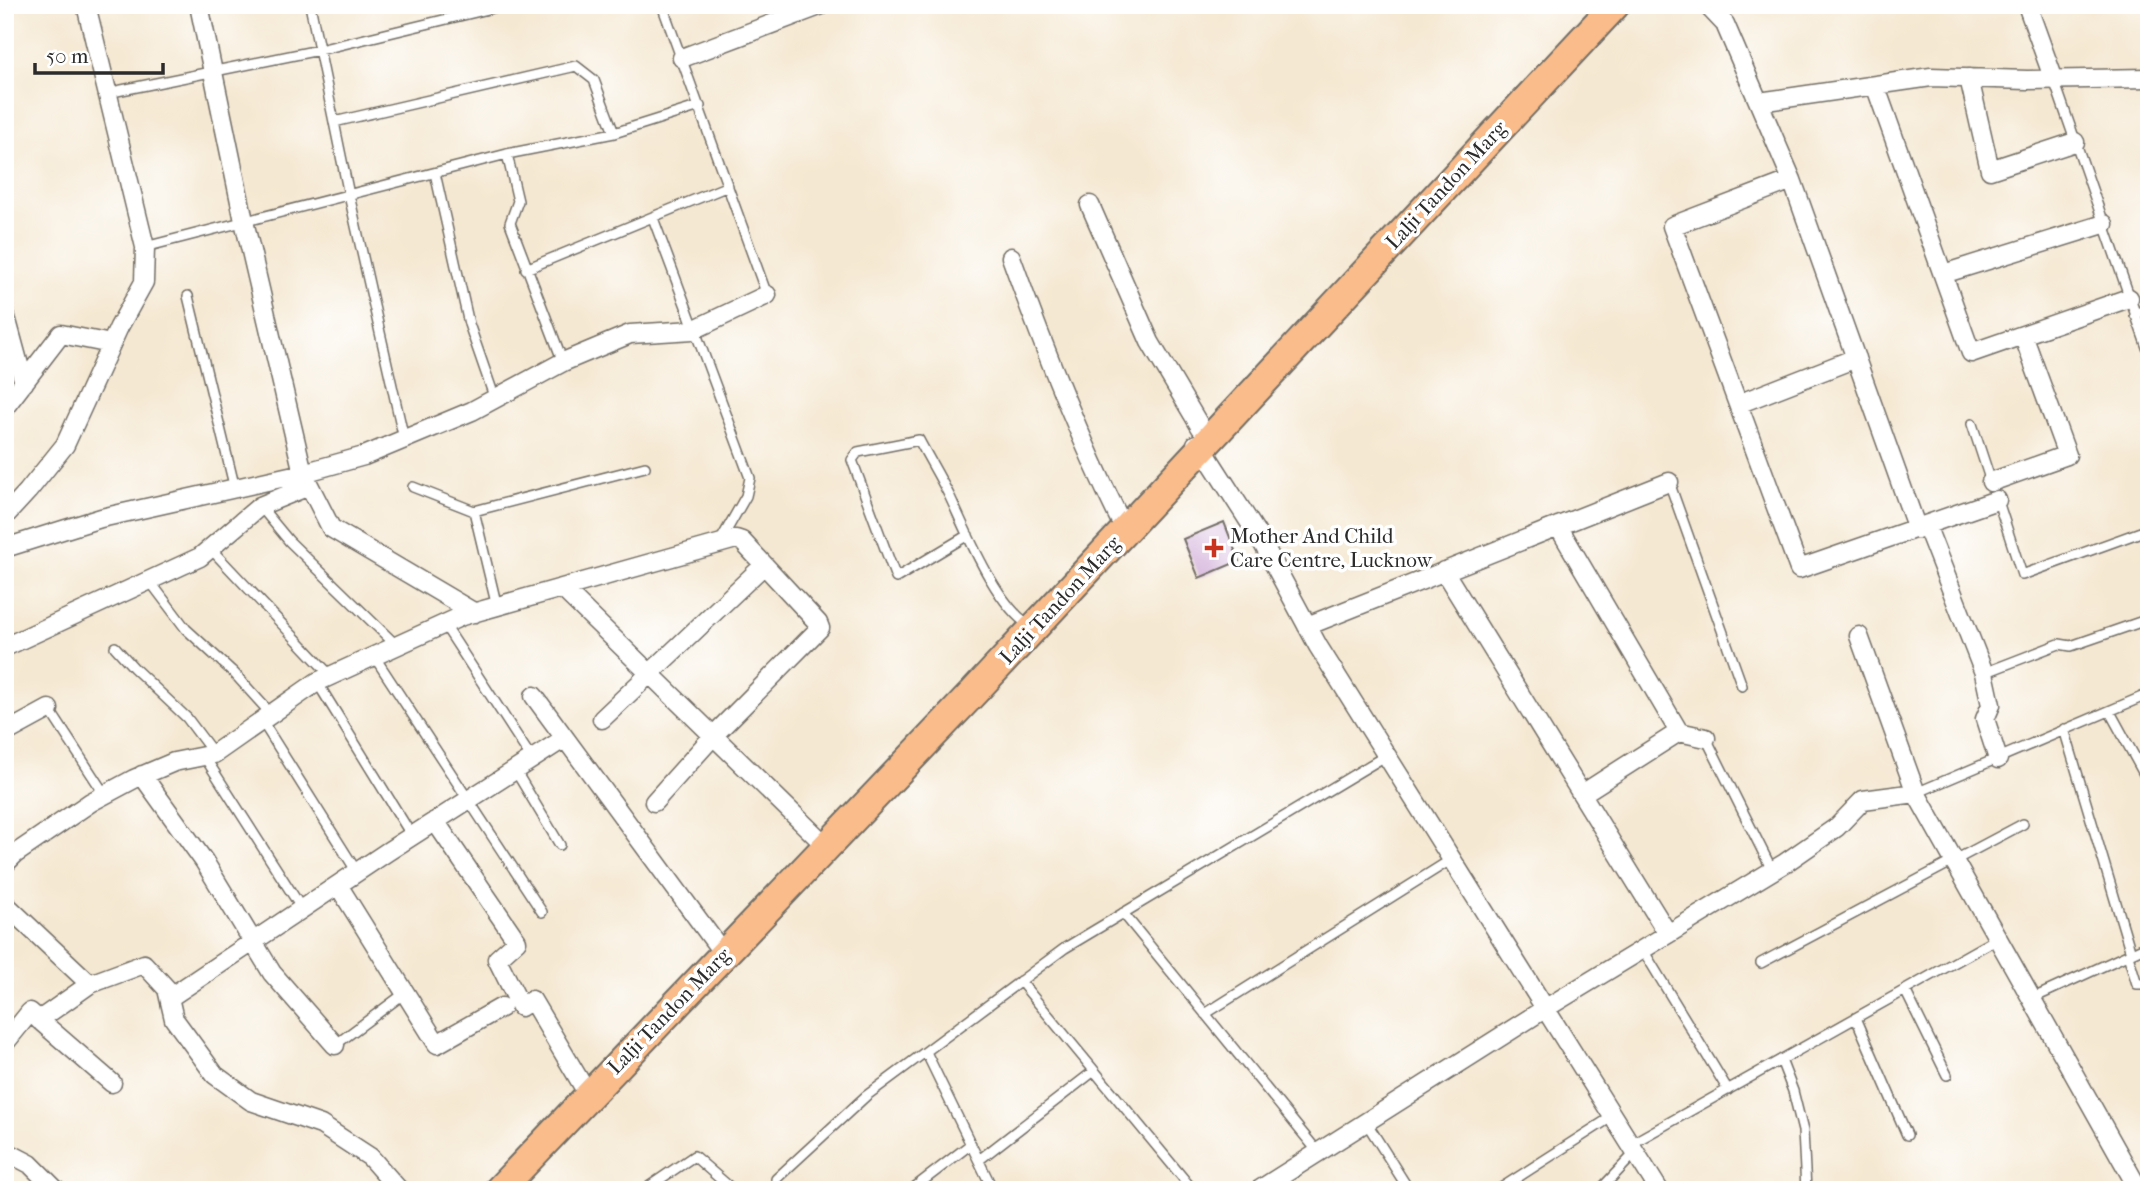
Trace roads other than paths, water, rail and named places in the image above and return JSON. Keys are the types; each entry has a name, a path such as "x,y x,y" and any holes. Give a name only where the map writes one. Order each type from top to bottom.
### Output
{"main road":[{"name":"Lalji Tandon Marg","path":"1557,57 1597,5"},
{"name":"Lalji Tandon Marg","path":"499,1190 743,925 1029,626 1198,439 1557,57 1615,5"},
{"name":"Lalji Tandon Marg","path":"485,1190 716,945 743,925 818,838 965,682 1029,626 1119,518 1198,439"}],"street":[{"path":"5,516 65,445 111,344 144,282 145,247 86,5"},
{"path":"199,5 244,221 306,480 331,528 475,612"},
{"path":"682,58 784,12 822,5"},
{"path":"1707,5 1725,24 1792,180 1856,358 1983,673 1991,705 1985,719 1998,759"},
{"path":"2026,5 2053,80"},
{"path":"1759,102 1931,77 2053,80 2149,78"},
{"path":"1969,78 1990,170 2075,142"},
{"path":"1875,85 1971,353 2022,335 2132,306"},
{"path":"1792,180 1672,226 1799,569 1997,500"},
{"path":"1090,205 1150,342 1198,439 1261,540 1307,626 1659,1190"},
{"path":"1943,274 2104,224"},
{"path":"1011,257 1045,353 1086,451 1119,518"},
{"path":"5,647 200,557 260,506 306,480 472,411 563,362 630,334 693,330 767,295"},
{"path":"6,317 24,383"},
{"path":"5,407 61,334 111,344"},
{"path":"1991,482 2067,455 2022,335"},
{"path":"1738,404 1856,358"},
{"path":"5,548 102,518 235,489 306,480"},
{"path":"1307,626 1669,482"},
{"path":"1558,526 1679,732"},
{"path":"5,864 15,854 105,795 174,762 209,755 324,679 444,624 475,612 736,539 742,541 820,628 715,734 654,802"},
{"path":"602,719 763,566"},
{"path":"1444,571 1668,934"},
{"path":"563,589 715,734 818,838"},
{"path":"1859,636 1916,793 2139,1190"},
{"path":"534,696 716,945"},
{"path":"5,733 49,709"},
{"path":"1582,794 1679,732 1706,738"},
{"path":"169,998 356,872 565,738"},
{"path":"142,775 204,861 272,972 335,1045"},
{"path":"1259,1190 1546,1008 1772,870 1837,827 1863,800 1916,793"},
{"path":"435,821 517,941 497,959 521,1007 532,1000 583,1087"},
{"path":"338,885 437,1045 502,1006"},
{"path":"5,904 90,984"},
{"path":"39,1020 90,984 144,964 167,989 174,1018 215,1075 251,1101 321,1125 370,1157 399,1190"},
{"path":"5,1043 30,1012 112,1083"},
{"path":"5,1151 30,1164 56,1190"}],"lane":[{"path":"310,5 349,195 404,439"},
{"path":"107,93 319,50 505,5"},
{"path":"662,5 767,295"},
{"path":"334,122 576,66 594,80 614,133"},
{"path":"2053,80 2149,353"},
{"path":"145,247 508,155 614,133 700,106"},
{"path":"508,155 517,201 510,223 563,362"},
{"path":"435,173 469,324 495,399"},
{"path":"526,269 728,186"},
{"path":"653,218 750,478 747,496 720,542"},
{"path":"188,296 235,489"},
{"path":"2132,306 2149,307"},
{"path":"1972,424 2022,575 2149,529"},
{"path":"968,535 896,578 852,460 854,456 858,452 919,440 997,591 1029,626"},
{"path":"413,487 474,511 645,467"},
{"path":"1669,482 1742,685"},
{"path":"260,506 289,541 397,646"},
{"path":"474,511 497,607"},
{"path":"210,548 324,679 412,836"},
{"path":"149,580 186,629 234,673 267,718 356,872"},
{"path":"1983,673 2059,644 2071,646 2146,620 2149,631"},
{"path":"444,624 532,759"},
{"path":"115,647 187,718 302,909"},
{"path":"374,656 542,912"},
{"path":"1916,793 2149,694"},
{"path":"49,709 105,795"},
{"path":"2110,712 2149,783"},
{"path":"2064,729 2137,984 2146,984 2149,992"},
{"path":"1706,738 1772,870"},
{"path":"776,1179 866,1096 1065,948 1387,755"},
{"path":"515,771 560,845"},
{"path":"1761,962 2023,824"},
{"path":"1205,1014 1452,859"},
{"path":"1123,913 1318,1152"},
{"path":"1600,1190 1633,1148 1728,1090 1998,938"},
{"path":"2032,999 2149,945"},
{"path":"1643,950 1728,1090"},
{"path":"1020,981 1193,1190"},
{"path":"1905,990 1947,1075"},
{"path":"335,1045 405,993"},
{"path":"1856,1018 1907,1135"},
{"path":"926,1052 993,1190"},
{"path":"1781,1060 1804,1131 1806,1190"},
{"path":"979,1160 1094,1071"},
{"path":"1498,1190 1614,1116"},
{"path":"1366,1122 1409,1190"},
{"path":"911,1190 971,1144"},
{"path":"643,1190 694,1156 733,1190"}],"place":[{"name":"Mother And Child Care Centre, Lucknow","path":"1214,548"}]}
